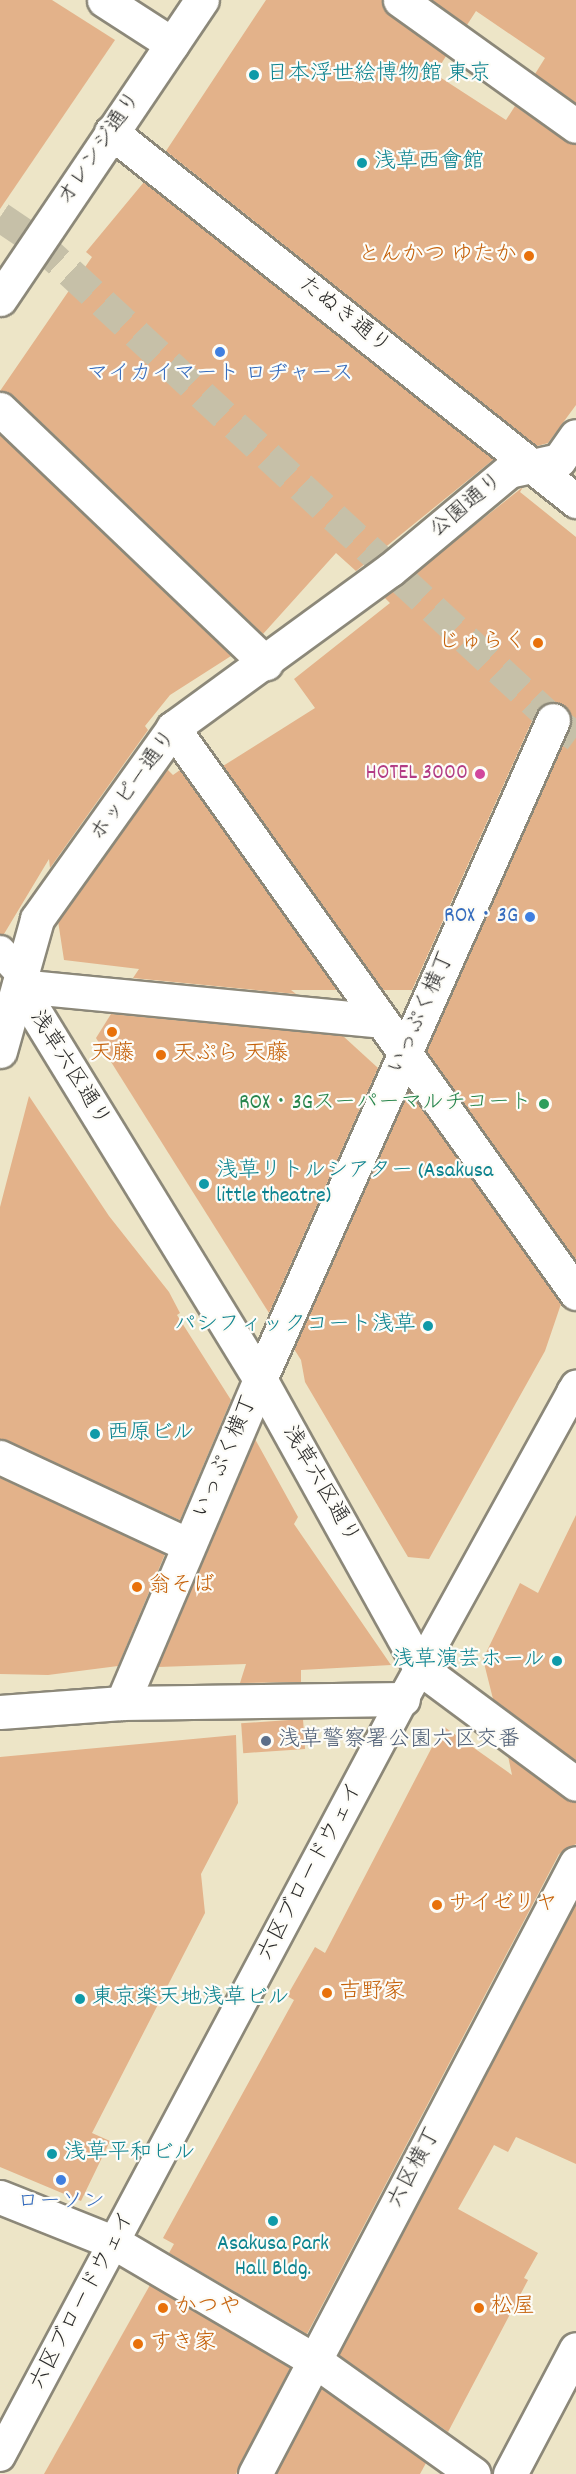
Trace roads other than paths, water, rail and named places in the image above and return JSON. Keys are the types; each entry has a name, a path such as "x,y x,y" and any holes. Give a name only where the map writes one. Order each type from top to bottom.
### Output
{"street":[{"path":"104,0 172,45"},
{"name":"オレンジ通り","path":"0,299 202,0"},
{"path":"399,0 576,126"},
{"name":"たぬき通り","path":"111,132 576,501"},
{"path":"0,409 266,663"},
{"name":"公園通り","path":"390,570 509,471 559,460 576,436"},
{"name":"ホッピー通り","path":"0,1051 37,919 173,728 266,663 390,570"},
{"name":"いっぷく横丁","path":"122,1703 260,1379 553,720"},
{"path":"173,728 380,1022 404,1052 576,1293"},
{"path":"0,951 20,981 380,1022"},
{"name":"浅草六区通り","path":"20,981 260,1379 420,1668 576,1784"},
{"name":"六区ブロードウェイ","path":"0,2456 402,1699 575,1390"},
{"path":"0,1457 189,1545"},
{"path":"0,1712 122,1703 402,1699"},
{"name":"六区横丁","path":"255,2474 576,1863"},
{"path":"0,2197 115,2243 314,2360 474,2474"},
{"path":"510,2474 576,2349"}],"tunnel":[{"path":"0,217 37,242 553,720 576,737"}],"place":[{"name":"日本浮世絵博物館 東京","path":"254,75"},
{"name":"浅草西會館","path":"362,163"},
{"name":"とんかつ ゆたか","path":"529,256"},
{"name":"マイカイマート ロヂャース","path":"220,352"},
{"name":"じゅらく","path":"538,643"},
{"name":"HOTEL 3000","path":"480,774"},
{"name":"ROX・3G","path":"530,917"},
{"name":"天藤","path":"112,1032"},
{"name":"天ぷら 天藤","path":"161,1055"},
{"name":"ROX・3Gスーパーマルチコート","path":"544,1104"},
{"name":"浅草リトルシアター (Asakusa little theatre)","path":"204,1184"},
{"name":"パシフィックコート浅草","path":"428,1326"},
{"name":"西原ビル","path":"95,1434"},
{"name":"翁そば","path":"137,1587"},
{"name":"浅草演芸ホール","path":"557,1661"},
{"name":"浅草警察署公園六区交番","path":"266,1741"},
{"name":"サイゼリヤ","path":"437,1905"},
{"name":"吉野家","path":"327,1993"},
{"name":"東京楽天地浅草ビル","path":"80,1999"},
{"name":"浅草平和ビル","path":"52,2154"},
{"name":"ローソン","path":"61,2180"},
{"name":"Asakusa Park Hall Bldg.","path":"273,2221"},
{"name":"かつや","path":"163,2308"},
{"name":"松屋","path":"479,2308"},
{"name":"すき家","path":"138,2344"}]}
